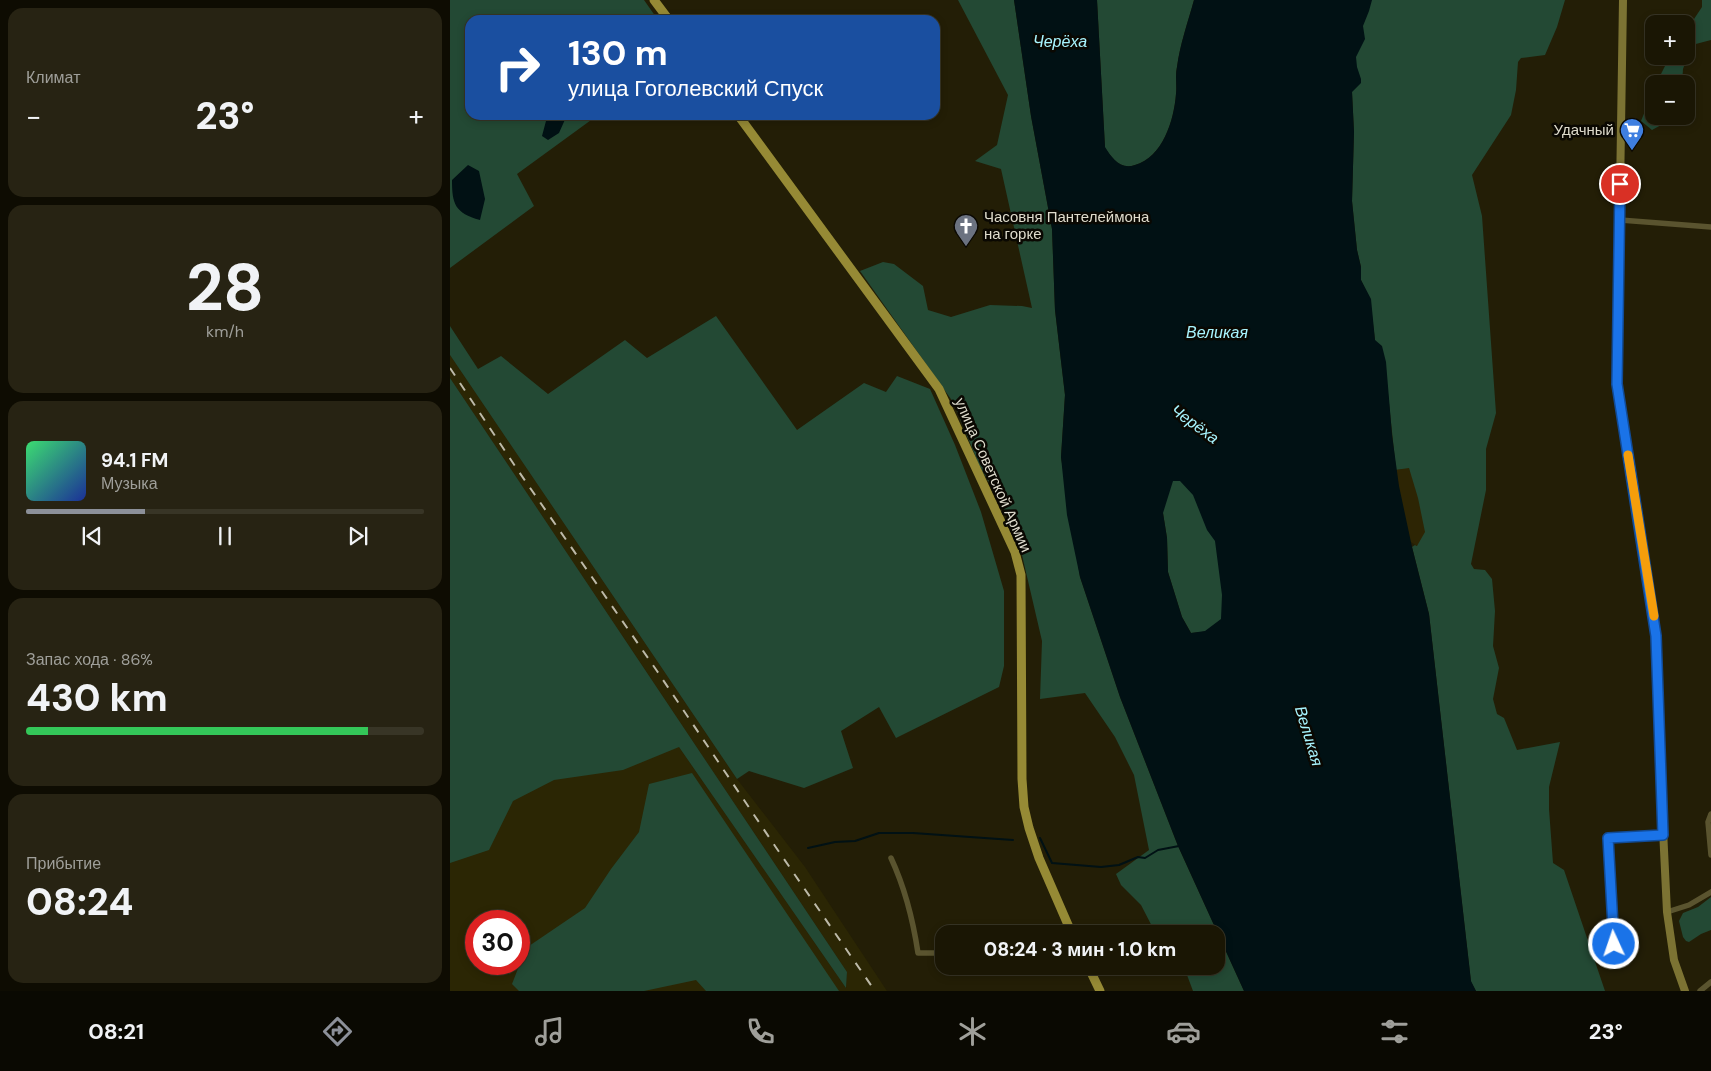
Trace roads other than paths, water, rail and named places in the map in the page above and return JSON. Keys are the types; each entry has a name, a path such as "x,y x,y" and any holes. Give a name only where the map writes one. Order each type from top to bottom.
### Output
{"main road":[{"path":"654,0 665,15"},
{"name":"улица Советской Армии","path":"742,120 940,389 1016,552 1021,575 1022,779 1024,807 1038,858 1068,925"},
{"path":"1092,975 1100,991"}],"street":[{"path":"1623,0 1617,384 1656,636 1667,912 1674,960 1685,991"},
{"path":"1620,220 1711,227"},
{"path":"1711,814 1708,822 1711,856"},
{"path":"1614,962 1608,838 1663,835"},
{"path":"891,858 898,871 914,926 918,953 935,953"},
{"path":"1667,912 1689,905 1711,892"},
{"path":"1700,991 1711,982"}],"water":[{"name":"Великая","path":"1014,0 1097,0 1105,147 1117,162 1130,166 1145,161 1153,154 1160,146 1170,126 1175,104 1178,58 1194,0 1372,0 1363,26 1365,39 1356,57 1361,83 1352,92 1354,132 1352,201 1357,250 1361,267 1361,280 1371,299 1375,340 1382,346 1386,362 1392,435 1399,486 1429,614 1471,981 1476,991 1244,991 1225,949 1225,925 1214,925 1178,846 1120,697 1080,577 1067,515 1061,457 1065,395 1055,310 1052,229 1031,116","holes":["1173,481 1180,481 1193,495 1207,530 1215,541 1222,595 1221,619 1205,631 1191,633 1182,617 1168,572 1167,538 1163,513"]},
{"path":"565,120 559,133 548,140 542,136 546,121"},
{"path":"468,165 479,171 485,199 480,220 460,211 454,201 452,180"}],"waterway":[{"path":"808,848 835,842 855,841 879,833 913,833 1013,840"},
{"path":"1040,838 1052,863 1101,867 1119,865 1138,857 1145,858 1158,850 1179,846"}],"railway":[{"path":"450,368 517,469 875,991"}],"place":[{"name":"Удачный","path":"1632,151"},
{"name":"Часовня Пантелеймона на горке","path":"966,247"}],"water label":[{"name":"Черёха","path":"1060,41"},
{"name":"Черёха","path":"1195,424"}]}
